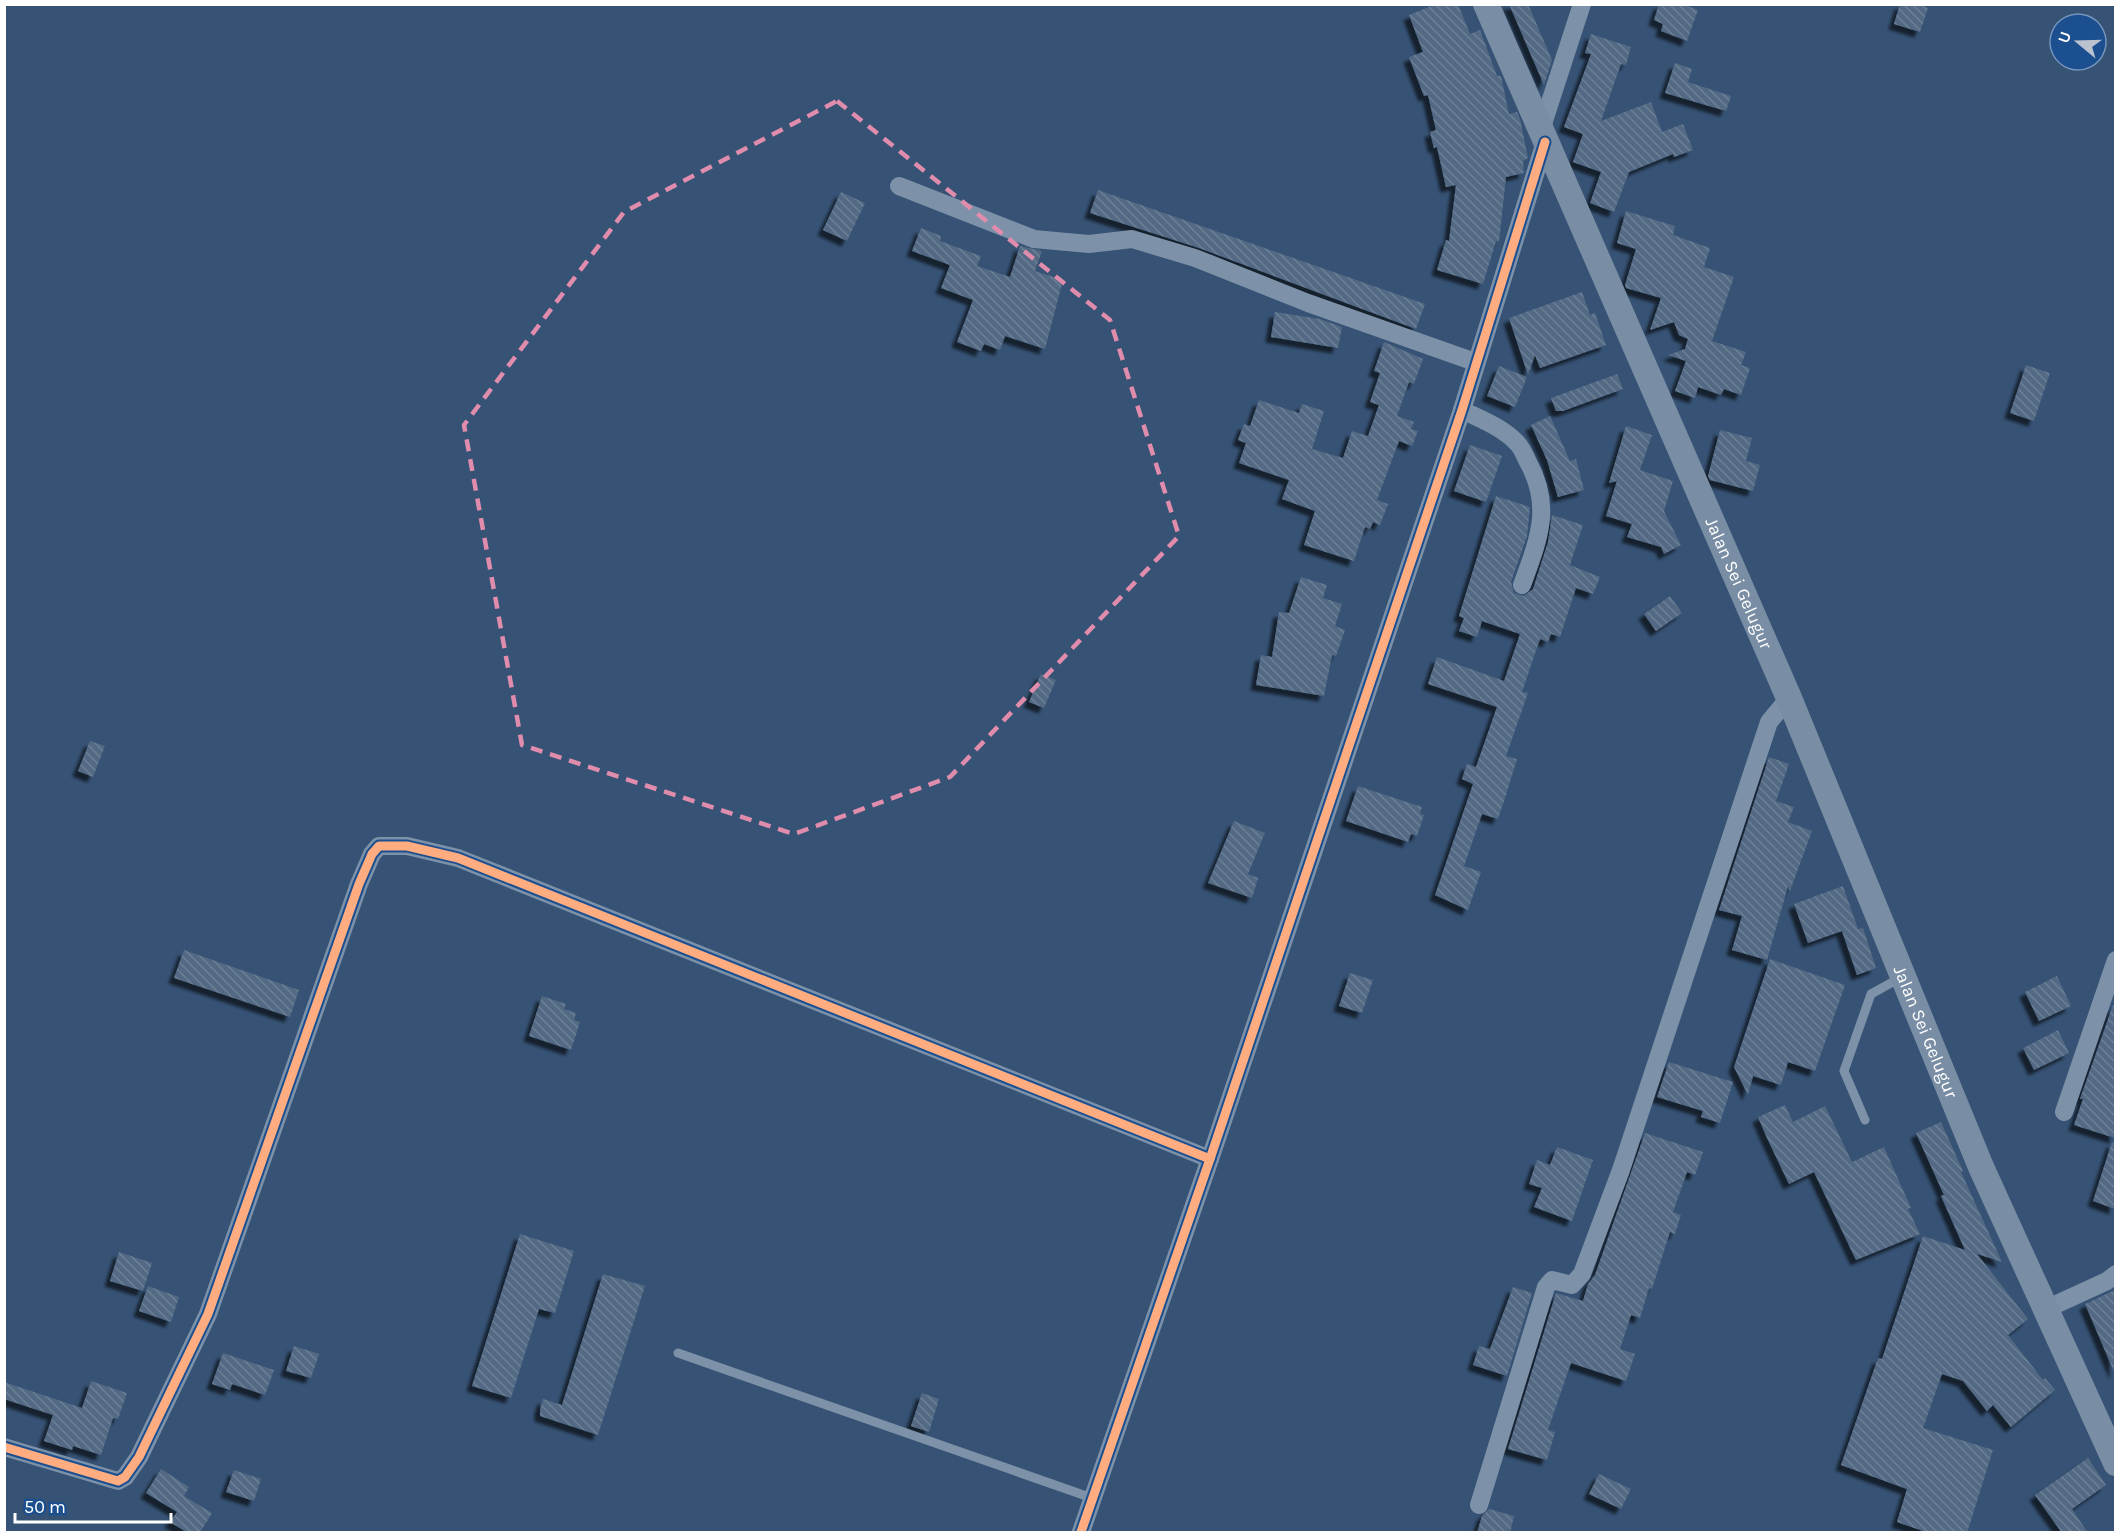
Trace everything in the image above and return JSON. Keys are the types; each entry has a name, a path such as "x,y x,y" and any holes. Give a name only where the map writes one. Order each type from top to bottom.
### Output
{"main road":[{"name":"Jalan Sei Gelugur","path":"1486,4 1789,698 1981,1167 2115,1463"}],"street":[{"path":"1081,1533 1210,1159 1462,410 1582,4"},
{"path":"898,186 1034,239 1089,244 1132,239 1196,258 1308,303 1475,362"},
{"path":"1462,410 1498,428 1517,443 1533,470 1543,502 1539,537 1522,585"},
{"path":"1479,1505 1546,1287 1552,1280 1572,1285 1582,1274 1621,1170 1769,722 1789,698"},
{"path":"4,1447 118,1481 125,1477 139,1457 208,1314 358,884 372,854 379,846 407,846 458,858 1210,1159"},
{"path":"2064,1112 2115,960"},
{"path":"2046,1309 2107,1281 2115,1274"}],"lane":[{"path":"1865,1120 1844,1071 1871,994 1903,977"},
{"path":"678,1353 1092,1498"}],"highlighted area":[{"path":"837,101 1110,320 1179,536 950,777 794,834 522,745 464,425 624,212"}],"building":[{"path":"1436,4 1458,4 1470,34 1480,30 1497,76 1501,76 1509,114 1517,112 1520,119 1528,158 1523,161 1524,173 1506,177 1499,242 1496,241 1483,284 1437,270 1446,240 1449,241 1456,185 1446,187 1437,147 1434,148 1430,132 1436,130 1428,95 1424,96 1409,57 1423,52 1409,15"},
{"path":"1509,4 1528,4 1552,60 1544,85"},
{"path":"1659,4 1682,4 1698,10 1687,41 1661,31 1663,24 1654,20"},
{"path":"1900,4 1917,4 1928,8 1920,32 1894,24"},
{"path":"1591,34 1631,47 1626,65 1621,64 1601,121 1651,102 1662,132 1683,124 1693,150 1674,157 1673,154 1629,172 1614,212 1590,203 1601,172 1573,162 1583,134 1564,127 1591,54 1585,53"},
{"path":"1675,63 1692,69 1688,82 1731,96 1726,111 1665,93"},
{"path":"1098,190 1425,304 1416,329 1199,248 1090,213"},
{"path":"841,192 865,203 847,241 823,230"},
{"path":"1626,211 1675,226 1673,235 1710,248 1704,267 1734,277 1712,341 1746,352 1741,365 1750,368 1741,395 1724,389 1721,395 1698,387 1695,398 1675,391 1686,361 1668,355 1685,349 1688,339 1679,335 1674,322 1650,330 1661,298 1626,288 1636,249 1617,243"},
{"path":"921,228 941,236 940,241 981,256 977,266 1010,277 1020,246 1042,251 1035,271 1063,280 1045,349 1005,336 1000,350 984,344 981,351 957,342 973,300 941,288 950,265 912,251"},
{"path":"1582,292 1590,315 1595,313 1606,345 1540,368 1535,355 1528,375 1509,318"},
{"path":"1275,312 1320,319 1342,327 1338,348 1271,337"},
{"path":"1384,342 1423,359 1414,384 1409,382 1397,416 1414,422 1411,429 1418,431 1412,446 1399,441 1377,500 1388,504 1380,525 1373,522 1370,529 1365,527 1354,561 1304,545 1315,511 1282,499 1289,480 1239,463 1246,443 1238,440 1244,424 1250,426 1259,400 1299,413 1302,404 1324,411 1312,449 1343,458 1352,431 1368,436 1379,405 1370,402 1380,373 1374,371"},
{"path":"2026,365 2050,373 2034,421 2010,413"},
{"path":"1499,366 1527,377 1515,407 1487,396"},
{"path":"1617,374 1623,389 1563,411 1556,411 1551,398"},
{"path":"1550,416 1570,461 1576,459 1584,490 1558,497 1547,460 1531,425"},
{"path":"1626,426 1652,435 1640,470 1673,481 1664,511 1681,545 1664,554 1661,547 1627,537 1632,524 1606,516 1617,481 1609,483"},
{"path":"1720,430 1752,438 1746,461 1760,465 1753,491 1710,480 1708,476"},
{"path":"1470,445 1502,456 1486,502 1454,491"},
{"path":"1496,496 1530,507 1527,536 1511,582 1514,593 1524,596 1533,589 1548,542 1552,515 1583,525 1570,565 1600,577 1593,594 1576,588 1560,637 1551,634 1548,642 1540,639 1522,692 1528,693 1506,756 1517,759 1498,819 1482,814 1464,866 1481,872 1468,910 1435,895 1473,784 1462,779 1467,764 1476,767 1497,707 1428,684 1437,657 1504,681 1520,634 1482,621 1477,637 1459,631 1464,618 1459,616"},
{"path":"1301,577 1327,585 1323,598 1342,604 1335,626 1345,630 1336,656 1332,655 1324,696 1256,685 1261,655 1272,657 1279,612 1289,613"},
{"path":"1670,596 1682,613 1656,631 1644,614"},
{"path":"1041,674 1056,680 1044,708 1029,702"},
{"path":"90,741 105,746 93,777 78,771"},
{"path":"1769,757 1789,764 1776,801 1794,807 1788,822 1812,831 1790,891 1788,886 1767,960 1732,950 1742,916 1719,910"},
{"path":"1358,786 1422,807 1420,814 1424,815 1417,836 1411,834 1408,842 1346,821"},
{"path":"1234,821 1265,833 1248,874 1258,878 1252,898 1208,883"},
{"path":"1843,886 1858,929 1863,928 1876,968 1857,975 1842,931 1808,943 1794,904"},
{"path":"184,950 299,990 290,1017 174,978"},
{"path":"1770,959 1845,985 1815,1071 1788,1062 1781,1085 1753,1076 1748,1095 1734,1067"},
{"path":"1350,973 1373,980 1362,1013 1339,1006"},
{"path":"2057,976 2071,1006 2039,1021 2025,992"},
{"path":"542,996 566,1004 564,1009 576,1013 574,1020 580,1022 571,1050 529,1036"},
{"path":"2113,1005 2115,1005 2115,1138 2074,1125 2083,1099 2080,1099"},
{"path":"2058,1030 2069,1053 2034,1070 2023,1048"},
{"path":"1669,1062 1733,1082 1720,1123 1701,1117 1703,1111 1657,1097"},
{"path":"1785,1105 1793,1122 1825,1106 1852,1162 1884,1147 1920,1234 1856,1260 1814,1172 1789,1184 1767,1138 1758,1117"},
{"path":"1941,1122 2002,1262 1965,1250 1941,1196 1944,1195 1916,1133"},
{"path":"1645,1133 1703,1152 1695,1175 1687,1172 1673,1212 1681,1215 1675,1234 1670,1232 1640,1318 1631,1315 1620,1349 1635,1354 1626,1381 1571,1363 1548,1430 1555,1432 1547,1460 1508,1449 1556,1293 1583,1301 1588,1284 1595,1275"},
{"path":"2112,1142 2115,1143 2115,1209 2093,1201"},
{"path":"1557,1147 1593,1160 1572,1221 1534,1207 1542,1188 1529,1184 1537,1160 1550,1165"},
{"path":"520,1234 574,1251 555,1313 539,1309 511,1398 472,1386"},
{"path":"1923,1236 1977,1254 2028,1319 2008,1335 2043,1380 2045,1378 2055,1390 2011,1427 1993,1405 1987,1411 1963,1381 1942,1374 1923,1428 1993,1450 1967,1533 1929,1533 1897,1522 1907,1489 1841,1465 1878,1358 1882,1359"},
{"path":"119,1252 152,1263 143,1291 110,1281"},
{"path":"603,1274 645,1286 598,1435 540,1416 540,1409 543,1399 562,1405"},
{"path":"148,1286 179,1297 171,1322 139,1311"},
{"path":"1513,1287 1532,1293 1507,1376 1473,1365 1479,1346 1490,1349"},
{"path":"2115,1290 2115,1374 2085,1304"},
{"path":"294,1346 319,1354 311,1378 286,1371"},
{"path":"223,1353 274,1370 265,1395 232,1384 230,1390 212,1384"},
{"path":"91,1381 127,1393 118,1419 113,1418 101,1455 73,1446 72,1450 44,1441 53,1415 4,1399 4,1382 82,1408"},
{"path":"922,1393 939,1399 929,1432 911,1426"},
{"path":"2088,1458 2106,1485 2072,1509 2088,1533 2062,1533 2035,1495"},
{"path":"161,1469 189,1487 184,1496 212,1513 200,1533 188,1533 170,1522 177,1512 146,1493"},
{"path":"234,1470 261,1479 254,1501 226,1492"},
{"path":"1599,1474 1631,1489 1621,1509 1589,1494"},
{"path":"1489,1509 1514,1516 1510,1533 1477,1533 1482,1516"}],"cycle path":[{"path":"1081,1532 1210,1159 1462,410 1545,142"},
{"path":"4,1447 118,1481 125,1477 139,1457 208,1314 359,884 372,854 379,846 407,846 458,858 1210,1159"}]}
